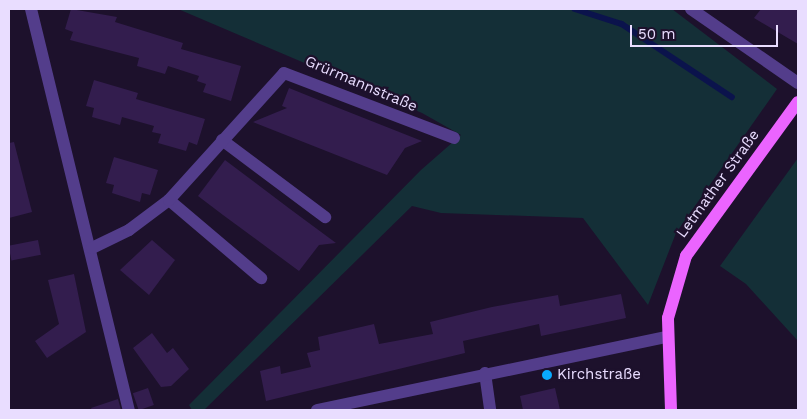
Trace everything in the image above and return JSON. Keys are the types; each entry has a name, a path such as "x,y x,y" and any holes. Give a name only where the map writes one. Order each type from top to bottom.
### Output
{"main road":[{"name":"Letmather Straße","path":"671,410 666,337 672,299 686,256 798,102"}],"street":[{"path":"30,9 92,248 129,410"},
{"path":"691,9 798,83"},
{"name":"Grürmannstraße","path":"92,248 129,230 169,200 284,73 291,72 388,116 454,138"},
{"path":"222,140 325,217"},
{"path":"169,200 262,278"},
{"path":"317,410 485,373 666,337"},
{"path":"485,373 490,410"}],"shaded area":[{"path":"178,9 672,9 777,89 676,233 648,305 583,218 441,213 412,206 204,410 192,410 189,405 421,170 461,135 422,113"},
{"path":"798,158 798,341 746,284 720,266"}],"building":[{"path":"71,9 117,17 115,22 183,43 181,49 241,66 231,101 203,92 206,84 197,81 199,76 168,66 165,74 137,66 139,58 70,40 73,32 65,29"},
{"path":"761,9 798,9 798,44 754,18"},
{"path":"94,80 138,93 136,99 205,119 197,145 189,142 186,151 158,143 161,134 152,132 154,126 122,117 120,125 92,117 94,108 86,106"},
{"path":"289,88 422,141 405,148 387,175 253,122 287,108 282,106"},
{"path":"14,142 32,212 9,218 9,143"},
{"path":"114,157 158,170 150,195 142,193 140,202 112,193 114,185 106,183"},
{"path":"225,160 336,243 319,245 299,271 223,215 198,196"},
{"path":"38,240 41,255 11,260 9,246"},
{"path":"152,240 175,260 149,295 120,270"},
{"path":"74,274 86,332 47,358 35,341 59,324 48,280"},
{"path":"621,294 626,318 541,336 539,324 463,341 465,353 266,401 260,371 280,366 281,374 311,367 307,353 320,350 318,337 374,324 379,344 433,334 430,322 492,307 558,295 560,306"},
{"path":"152,333 167,353 173,348 189,369 171,386 161,387 133,348"},
{"path":"148,388 154,405 139,410 133,393"},
{"path":"555,388 560,410 523,410 520,396"},
{"path":"118,399 121,410 92,410 91,408"}],"waterway":[{"path":"575,9 622,24 732,97"}],"place":[{"name":"Kirchstraße","path":"547,375"}]}
